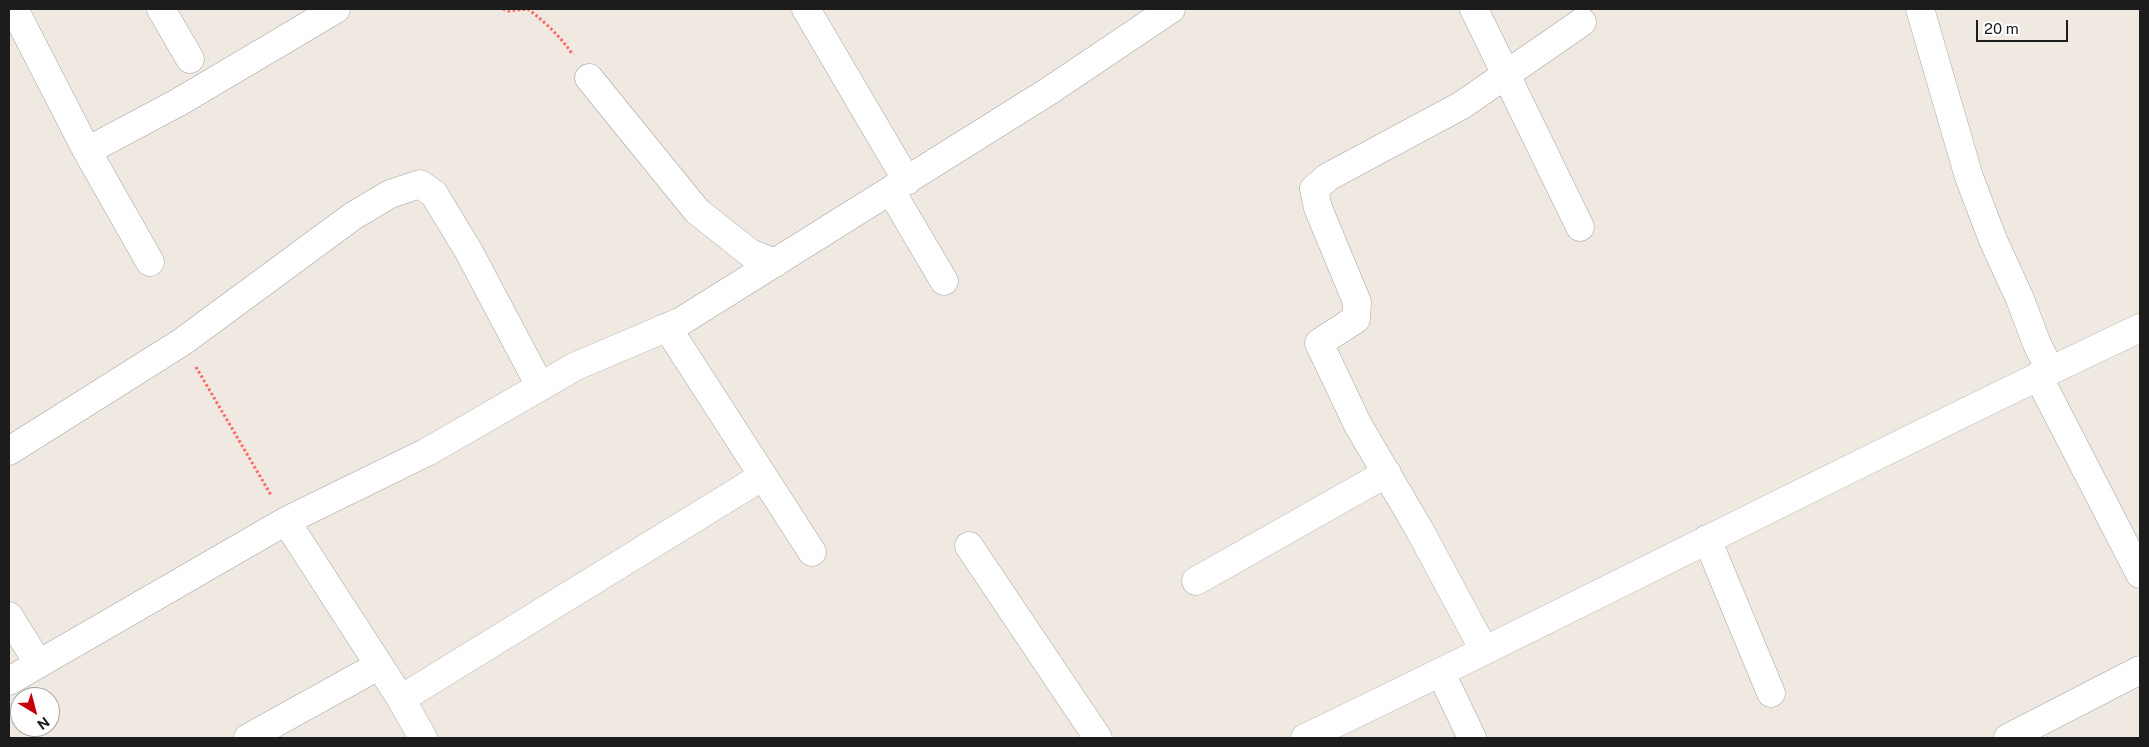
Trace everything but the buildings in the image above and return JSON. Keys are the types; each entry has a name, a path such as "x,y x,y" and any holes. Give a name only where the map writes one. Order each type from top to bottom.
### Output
{"street":[{"path":"14,9 87,151 150,262"},
{"path":"160,9 190,59"},
{"path":"87,151 179,102 336,9"},
{"path":"806,9 899,186 944,282"},
{"path":"9,680 286,521 427,452 576,366 680,322 1049,92 1171,9"},
{"path":"1474,9 1580,228"},
{"path":"1920,9 1969,177 1993,240 2020,299 2037,344 2044,373 2140,574"},
{"path":"1484,650 1387,473 1358,425 1319,344 1356,319 1357,302 1318,208 1314,189 1328,178 1462,105 1582,22"},
{"path":"589,78 697,211 750,253 776,263"},
{"path":"9,451 182,342 353,216 390,194 420,184 434,194 468,250 540,386"},
{"path":"667,327 812,552"},
{"path":"1305,738 1441,673 2044,373 2140,328"},
{"path":"1196,581 1387,473"},
{"path":"401,699 763,476"},
{"path":"286,521 401,699 423,738"},
{"path":"1707,539 1771,693"},
{"path":"969,546 1098,738"},
{"path":"9,616 38,664"},
{"path":"248,738 378,666"},
{"path":"2008,738 2140,670"},
{"path":"1441,673 1472,738"}],"path":[{"path":"503,9 508,11 528,9 548,24 563,40 589,78"},
{"path":"182,342 286,521"}]}
